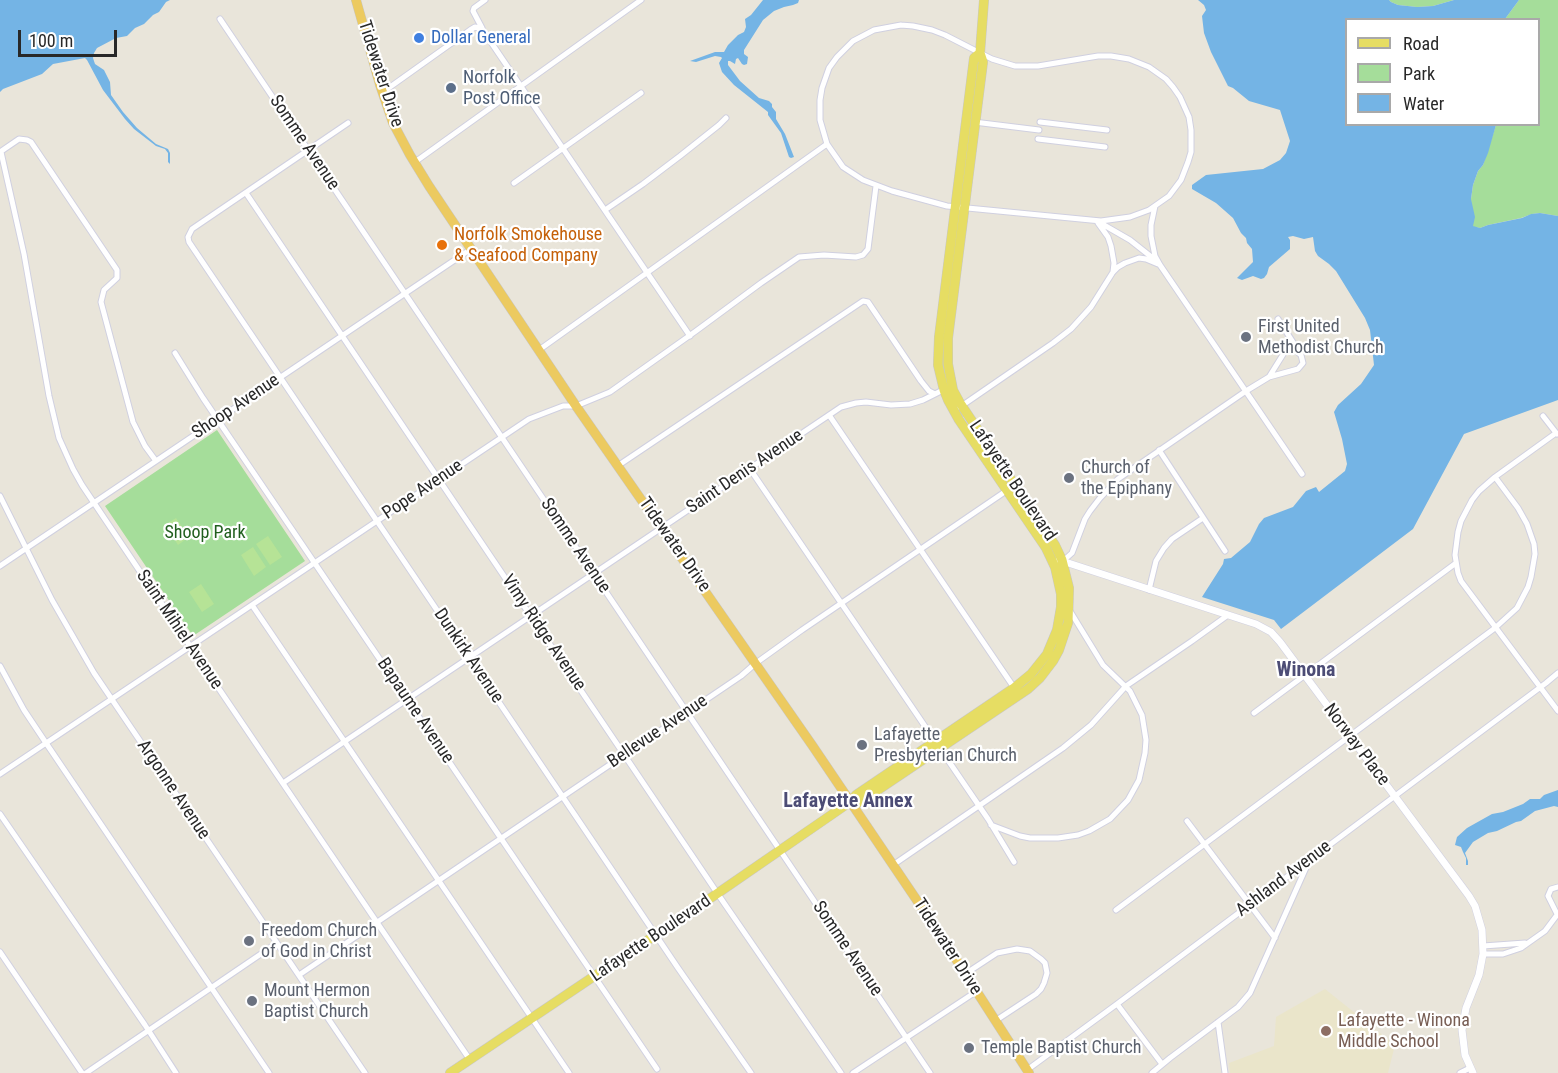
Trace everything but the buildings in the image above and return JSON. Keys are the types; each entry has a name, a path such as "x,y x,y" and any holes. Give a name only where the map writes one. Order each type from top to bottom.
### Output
{"highway":[{"name":"Tidewater Drive","path":"356,0 393,123 415,162 576,406 756,663 893,865 1028,1071"}],"main road":[{"name":"Lafayette Boulevard","path":"984,0 980,53 983,62 971,122 960,207 944,390 1011,488 1051,557 1065,608"},
{"name":"Lafayette Boulevard","path":"455,1072 850,802 860,802 937,745 1040,678 1053,661 1065,635 1065,608 1069,588 1063,561 1055,545 1011,488"}],"street":[{"path":"485,0 473,11 482,29 690,336"},
{"path":"415,162 640,0"},
{"name":"Somme Avenue","path":"220,19 930,1073"},
{"path":"894,26 913,26 945,35 980,53 1004,64 1025,67 1098,56 1116,56 1149,67 1173,87 1189,117 1192,141 1188,162 1181,180 1168,196 1143,213 1114,220 1096,221 931,202 863,180 843,167 826,144 819,110 824,79 837,57 863,34 894,26"},
{"path":"382,92 470,30 475,27 482,29"},
{"path":"514,183 641,93"},
{"path":"605,210 680,156 726,117"},
{"path":"971,122 1039,130"},
{"path":"1040,122 1107,130"},
{"path":"246,193 348,123"},
{"path":"1,152 19,140 24,139 31,142 117,270 117,278 104,290 100,302 133,422 145,446 156,461"},
{"path":"1038,139 1106,147"},
{"path":"539,350 826,144"},
{"name":"Saint Mihiel Avenue","path":"1,152 24,254 53,415 66,456 93,503 470,1060"},
{"name":"Pope Avenue","path":"0,774 529,419 563,406 576,406 610,392 799,257 863,255 868,249 876,186"},
{"name":"Dunkirk Avenue","path":"246,193 192,230 188,237 194,251 751,1073"},
{"name":"Vimy Ridge Avenue","path":"246,193 841,1073"},
{"path":"1155,206 1151,236 1152,246 1160,265 1302,474"},
{"path":"1096,221 1130,240 1160,265"},
{"path":"1096,221 1108,237 1114,263 1113,272"},
{"name":"Shoop Avenue","path":"0,566 471,249"},
{"path":"958,409 1071,329 1091,307 1113,272 1125,263 1139,258 1160,265"},
{"path":"619,465 863,301 868,302 929,391 944,390"},
{"path":"1063,561 1072,553 1085,519 1106,490 1118,479 1246,391 1269,377 1298,369 1303,363 1303,358 1278,318"},
{"path":"1269,377 1284,353 1291,349 1299,352"},
{"name":"Bapaume Avenue","path":"175,353 657,1069"},
{"name":"Saint Denis Avenue","path":"283,783 841,407 866,402 900,406 923,400 944,390"},
{"path":"829,415 1016,692"},
{"path":"1543,416 1557,434 1495,477 1479,491 1464,513 1458,532 1456,562 1461,581 1558,711"},
{"path":"1159,450 1225,551"},
{"path":"750,469 979,806 1014,862"},
{"path":"1116,910 1495,628 1517,608 1531,578 1535,555 1527,524 1495,477"},
{"name":"Bellevue Avenue","path":"299,975 626,755 741,676 840,603 1011,488"},
{"name":"Argonne Avenue","path":"0,496 73,639 365,1073"},
{"path":"1149,590 1156,561 1164,548 1172,539 1203,518"},
{"name":"Norway Place","path":"1051,557 1256,624 1271,632 1280,642 1469,896 1479,916 1483,950 1479,975 1463,1019 1462,1041 1471,1071"},
{"path":"1254,713 1456,562"},
{"path":"252,605 569,1073"},
{"path":"991,825 1030,838 1074,836 1089,831 1110,819 1135,789 1145,753 1146,740 1142,716 1126,686 1103,665 1065,608"},
{"path":"893,865 1063,748 1079,736 1126,686 1228,615"},
{"path":"0,666 24,710 269,1073"},
{"name":"Ashland Avenue","path":"1028,1071 1558,673"},
{"path":"0,814 176,1073"},
{"path":"1187,822 1275,938"},
{"path":"1152,1073 1238,1007 1250,993 1309,859"},
{"path":"1483,950 1529,942 1545,931 1557,914 1548,896 1551,889 1558,887"},
{"path":"0,952 84,1073 277,943"},
{"path":"965,974 997,953 1017,949 1030,951 1044,962 1047,973 1041,989 995,1021"},
{"path":"853,1073 977,991"},
{"path":"1117,1004 1162,1064"},
{"path":"1218,1022 1225,1073"},
{"path":"1460,1073 1471,1071"}],"shaded area":[{"name":"Lafayette - Winona Middle School","path":"1325,989 1395,1045 1388,1073 1230,1073 1229,1063 1274,1046 1276,1017"}],"green space":[{"path":"1389,0 1454,0 1433,6 1417,7 1398,5"},
{"path":"1519,0 1558,0 1558,216 1532,214 1480,228 1472,226 1473,185 1483,165 1496,126 1540,126 1540,18 1506,18"},
{"name":"Shoop Park","path":"217,430 305,561 193,636 105,506"},
{"path":"176,518 189,537 178,545 165,525"},
{"path":"268,536 282,557 270,565 256,544"},
{"path":"253,547 266,567 254,576 241,555"},
{"path":"201,584 214,604 202,612 189,592"}],"water":[{"path":"0,0 170,0 159,12 127,36 116,38 97,48 93,58 95,64 104,70 110,82 111,95 123,112 156,144 168,149 170,164 165,149 156,146 125,119 103,90 85,58 53,64 42,74 0,92"},
{"path":"763,0 799,0 798,3 774,11 763,20 744,50 744,54 748,57 747,64 742,64 738,58 735,64 728,61 728,65 740,81 759,98 772,104 776,112 776,119 794,157 791,158 781,133 768,112 734,85 722,72 719,63 721,57 690,61 715,52 724,52 738,35 744,32 745,19"},
{"path":"1198,0 1389,0 1398,5 1417,7 1433,6 1454,0 1519,0 1506,18 1345,18 1345,126 1496,126 1488,153 1473,185 1471,199 1475,217 1473,226 1480,228 1531,214 1558,216 1558,400 1464,434 1413,529 1281,629 1274,620 1202,597 1224,559 1231,558 1250,542 1264,518 1293,507 1306,491 1316,487 1319,492 1345,471 1347,464 1334,412 1338,405 1361,384 1374,365 1370,330 1336,271 1318,256 1313,237 1304,239 1288,237 1290,249 1269,267 1264,278 1253,276 1242,280 1237,278 1253,262 1252,249 1233,218 1216,203 1192,189 1192,185 1206,175 1263,169 1280,160 1286,153 1290,141 1280,110 1249,101 1228,86 1204,33 1202,16 1206,10"},
{"path":"1558,790 1558,807 1535,811 1521,821 1488,833 1473,842 1465,853 1468,861 1466,865 1466,858 1461,847 1455,845 1457,837 1467,828 1492,814 1503,812 1530,799 1540,799"}],"place":[{"name":"Dollar General","path":"419,38"},
{"name":"Norfolk Post Office","path":"451,88"},
{"name":"Norfolk Smokehouse & Seafood Company","path":"442,245"},
{"name":"First United Methodist Church","path":"1246,337"},
{"name":"Church of the Epiphany","path":"1069,478"},
{"name":"Lafayette Presbyterian Church","path":"862,745"},
{"name":"Freedom Church of God in Christ","path":"249,941"},
{"name":"Mount Hermon Baptist Church","path":"252,1001"},
{"name":"Lafayette - Winona Middle School","path":"1326,1031"},
{"name":"Temple Baptist Church","path":"969,1048"}],"district":[{"name":"Winona","path":"1306,671"},
{"name":"Lafayette Annex","path":"848,802"}]}
